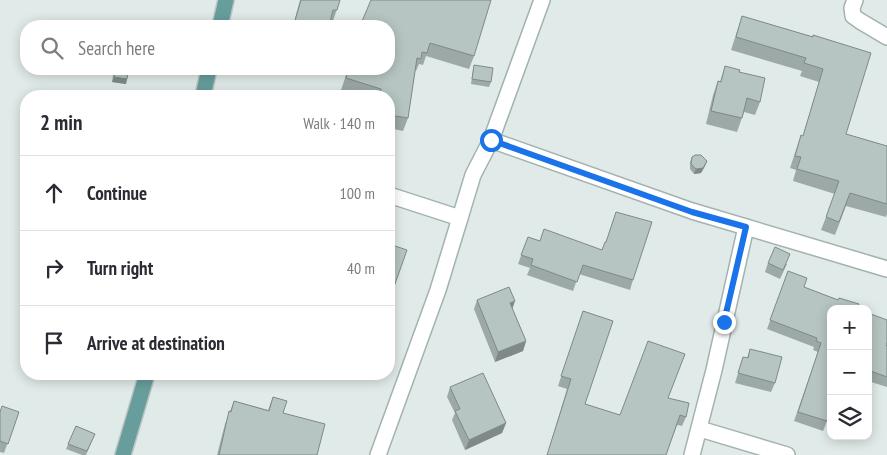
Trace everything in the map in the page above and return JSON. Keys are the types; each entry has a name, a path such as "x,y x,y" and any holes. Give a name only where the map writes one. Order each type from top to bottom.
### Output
{"main road":[{"path":"221,20 226,0"},
{"path":"204,90 207,75"},
{"path":"123,455 145,380"}],"street":[{"path":"378,455 438,290 473,175 491,140 542,0"},
{"path":"854,0 853,16 887,37"},
{"path":"491,140 692,212 887,270"},
{"path":"395,197 460,218"},
{"path":"692,455 700,429 746,227"},
{"path":"700,429 787,455"}],"building":[{"path":"301,0 340,0 337,10 333,10 330,20 295,20"},
{"path":"371,0 491,0 474,56 430,43 427,53 422,52 421,59 417,58 408,118 395,116 395,90 381,90 346,78 347,75 395,75 395,20 363,20"},
{"path":"742,16 871,53 846,134 887,146 887,204 850,193 839,222 826,217 839,181 797,169 801,157 795,156 823,69 804,63 806,58 736,37"},
{"path":"474,65 493,68 491,82 472,79"},
{"path":"725,66 740,70 739,72 765,78 760,102 747,98 742,118 711,111 718,81 721,82"},
{"path":"114,75 127,75 127,79 114,77"},
{"path":"701,155 707,161 703,168 696,169 691,164 692,157"},
{"path":"616,212 652,222 633,280 583,265 577,282 531,265 533,259 521,255 528,237 540,241 544,229 602,250"},
{"path":"395,246 407,250 395,284"},
{"path":"775,247 790,254 783,270 768,263"},
{"path":"788,271 807,278 804,287 838,300 839,298 859,304 827,305 827,421 798,412 821,343 816,341 817,338 770,320"},
{"path":"509,287 515,301 510,303 526,341 498,352 477,300"},
{"path":"583,311 613,321 585,404 620,415 648,341 685,354 668,398 689,403 686,417 680,415 666,455 547,455 571,379 561,376"},
{"path":"872,314 887,320 887,377 872,371"},
{"path":"750,349 782,357 775,383 738,373 743,357 748,358"},
{"path":"483,373 506,423 469,440 455,411 460,409 450,387"},
{"path":"273,397 287,401 283,413 325,424 317,455 219,455 229,411 231,412 234,401 269,411"},
{"path":"2,406 19,412 8,444 0,441 0,412"},
{"path":"76,426 95,434 87,451 68,444"}],"route":[{"path":"491,140 692,212 746,227 724,322"}]}
